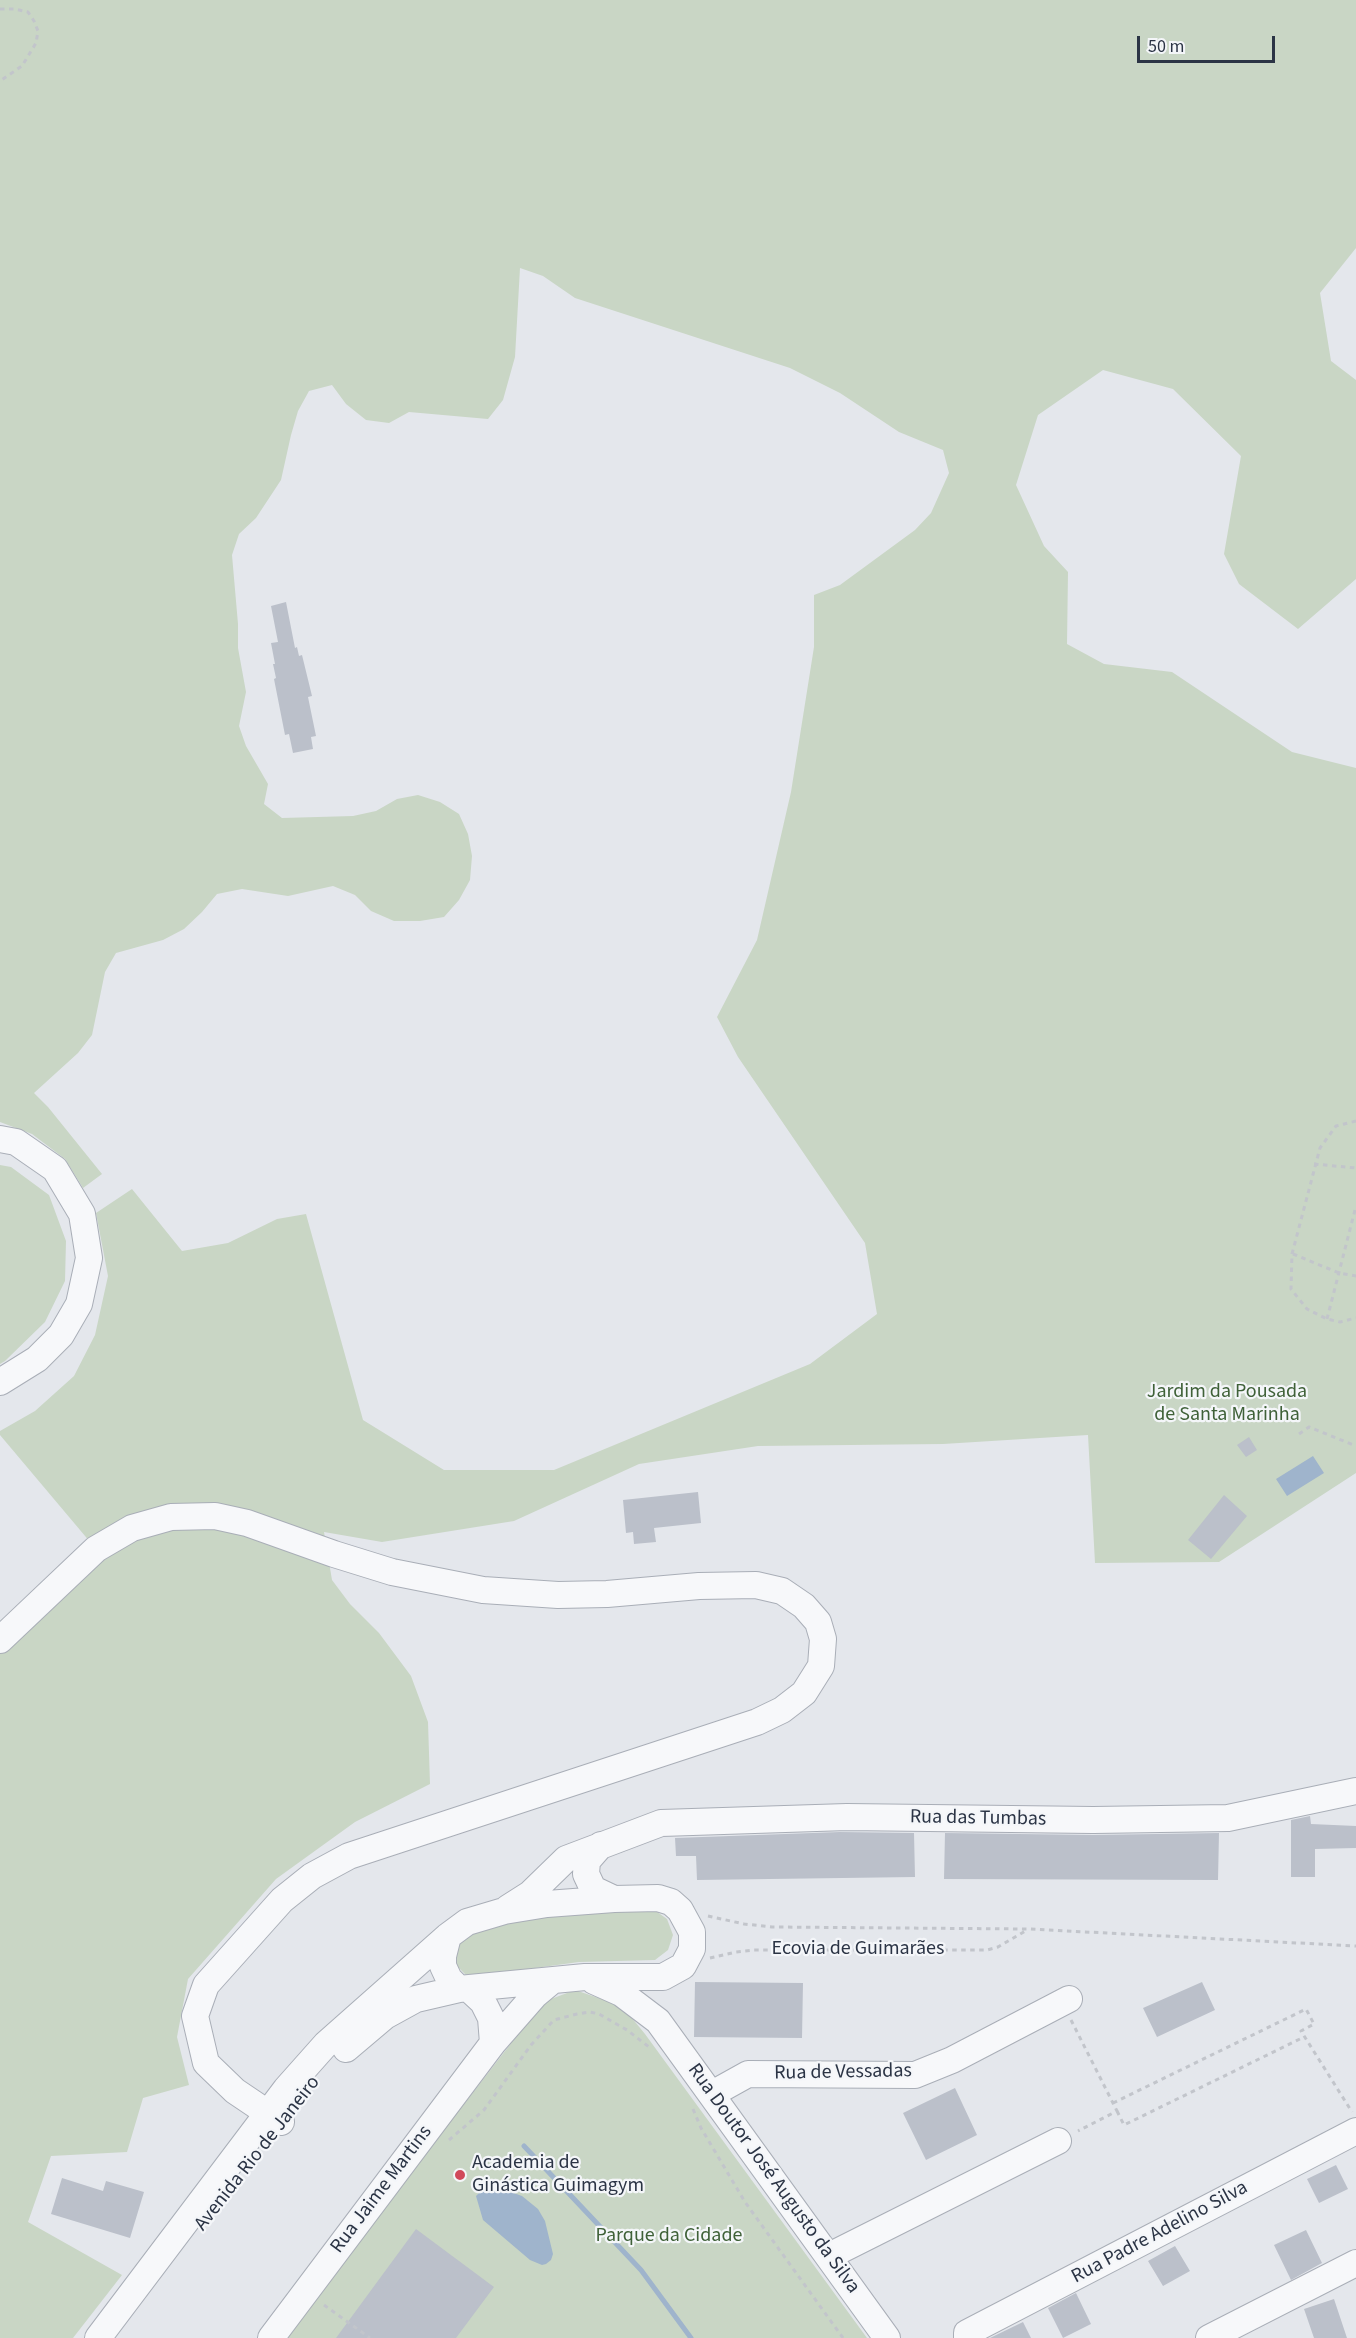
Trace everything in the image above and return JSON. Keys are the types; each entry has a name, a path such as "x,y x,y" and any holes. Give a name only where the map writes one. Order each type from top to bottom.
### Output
{"street":[{"path":"0,1139 15,1142 55,1169 82,1215 89,1258 79,1304 61,1335 37,1359 0,1383"},
{"path":"0,1640 96,1549 132,1527 171,1517 215,1516 247,1523 392,1572 483,1590 558,1595 607,1594 699,1586 756,1585 782,1591 804,1606 818,1622 823,1639 821,1666 804,1693 782,1710 757,1722 349,1856 312,1876 282,1900 206,1985 195,2016 206,2063 235,2091 274,2117"},
{"name":"Rua das Tumbas","path":"504,1911 530,1894 566,1859 661,1823 694,1820 847,1817 1093,1820 1228,1818 1356,1791"},
{"path":"601,1845 587,1861 586,1875 593,1889 614,1899"},
{"path":"98,2338 274,2117 326,2044 448,1936 467,1922 504,1911 547,1904 658,1898 671,1902 680,1910 692,1932 692,1949 673,1972 657,2004 658,2021"},
{"path":"448,1936 443,1966 449,1979 483,2002 491,2018 493,2043"},
{"name":"Avenida Rio de Janeiro","path":"117,2338 274,2117 304,2091 351,2043 385,2016 416,1999 464,1989 585,1977 673,1972"},
{"name":"Rua Doutor José Augusto da Silva","path":"585,1977 621,1993 658,2021 702,2099 828,2256 887,2338"},
{"name":"Rua Jaime Martins","path":"271,2338 493,2043 536,1995 553,1980"},
{"name":"Rua de Vessadas","path":"702,2099 748,2074 915,2075 952,2060 1066,2001"},
{"name":"Rua Padre Adelino Silva","path":"967,2338 967,2334 1356,2131"},
{"path":"828,2256 1058,2141"},
{"path":"1209,2338 1356,2263"}],"path":[{"path":"0,9 28,12 38,31 36,42 22,66 0,81"},
{"path":"1356,1121 1336,1126 1320,1148 1292,1254 1291,1289 1307,1309 1328,1319 1340,1322 1356,1318"},
{"path":"1314,1164 1356,1168"},
{"path":"1328,1319 1356,1206"},
{"path":"1292,1254 1339,1273 1356,1276"},
{"path":"1299,1434 1309,1427 1356,1446"},
{"path":"671,1902 728,1922 760,1926 1029,1929 1356,1946"},
{"name":"Ecovia de Guimarães","path":"673,1972 736,1952 754,1950 987,1950 998,1947 1029,1929"},
{"path":"1066,2001 1124,2125 1304,2037"},
{"path":"1113,2103 1306,2009 1314,2024 1301,2031 1356,2119"},
{"path":"449,2140 484,2110 531,2045 554,2020 590,2012 599,2014 627,2030 656,2055"},
{"path":"702,2099 701,2128 746,2202 843,2338"},
{"path":"1058,2141 1117,2111"},
{"path":"318,2313 324,2305 370,2338"}],"green space":[{"name":"Jardim da Pousada de Santa Marinha","path":"0,0 1356,0 1356,248 1320,293 1331,361 1356,380 1356,579 1298,629 1239,584 1224,554 1241,456 1173,389 1103,370 1038,415 1016,485 1044,546 1068,572 1067,644 1104,664 1172,672 1292,752 1356,768 1356,1473 1219,1562 1095,1563 1088,1435 943,1444 758,1446 639,1464 514,1521 382,1542 324,1532 332,1580 350,1604 379,1633 411,1676 428,1722 430,1784 355,1822 276,1879 188,1979 177,2037 189,2085 143,2098 127,2152 51,2156 28,2222 122,2275 73,2338 0,2338 0,1650 96,1549 0,1435 0,1431 35,1411 74,1376 95,1335 108,1276 96,1213 132,1189 182,1251 228,1243 277,1219 306,1214 363,1420 444,1470 554,1470 810,1364 877,1314 865,1243 738,1057 717,1017 757,940 791,792 814,647 814,595 840,585 915,530 931,513 949,473 943,450 899,432 840,393 790,368 575,298 543,276 520,268 515,357 503,400 488,419 409,412 389,423 366,420 346,404 332,385 309,391 298,411 281,480 256,518 239,534 232,555 238,648 246,692 239,726 246,746 268,784 264,804 282,818 353,816 376,811 397,799 418,795 440,802 459,814 468,834 472,856 470,880 459,900 444,917 420,921 394,921 371,911 355,895 333,886 288,896 242,889 217,894 184,929 163,940 116,953 105,972 92,1035 78,1053 34,1093 102,1174 83,1188 65,1159 32,1134 0,1122"},
{"path":"0,1165 11,1167 49,1195 66,1241 65,1281 45,1322 0,1364"},
{"path":"653,1909 667,1919 673,1935 668,1950 655,1960 579,1962 520,1970 488,1978 467,1976 457,1966 454,1959 461,1935 525,1916"},
{"name":"Parque da Cidade","path":"575,1990 622,2006 645,2034 867,2338 283,2338 543,2002"}],"water":[{"path":"1313,1456 1324,1473 1287,1496 1276,1479"},
{"path":"494,2186 522,2196 538,2209 545,2221 553,2254 551,2260 546,2264 542,2265 530,2260 483,2220 476,2196 482,2190"}],"building":[{"path":"286,602 295,648 297,647 299,656 302,655 312,696 308,697 316,736 311,737 313,749 293,753 289,734 285,735 274,679 276,678 273,664 275,664 271,643 278,642 271,606"},
{"path":"1249,1437 1257,1450 1246,1457 1237,1445"},
{"path":"698,1492 701,1523 654,1528 656,1542 634,1544 633,1532 626,1533 623,1500"},
{"path":"1224,1495 1247,1516 1211,1559 1188,1540"},
{"path":"1310,1816 1311,1824 1356,1826 1356,1848 1315,1849 1315,1877 1291,1877 1291,1820"},
{"path":"840,1832 914,1833 915,1877 697,1880 696,1856 676,1856 675,1838"},
{"path":"945,1833 1093,1835 1219,1833 1218,1880 944,1879"},
{"path":"695,1982 803,1983 802,2038 694,2037"},
{"path":"1202,1982 1215,2010 1157,2037 1143,2008"},
{"path":"955,2088 977,2135 926,2160 903,2113"},
{"path":"1336,2165 1348,2189 1319,2203 1307,2179"},
{"path":"62,2178 103,2191 106,2181 144,2192 130,2238 51,2214"},
{"path":"416,2229 494,2287 456,2338 336,2338"},
{"path":"1306,2230 1322,2263 1291,2280 1274,2245"},
{"path":"1175,2246 1190,2271 1163,2286 1148,2261"},
{"path":"1076,2293 1091,2324 1063,2338 1048,2308"},
{"path":"1334,2299 1347,2338 1314,2338 1304,2309"},
{"path":"1023,2322 1031,2338 990,2338"}],"waterway":[{"path":"524,2146 641,2270 691,2338"}],"place":[{"name":"Academia de Ginástica Guimagym","path":"460,2175"}]}
